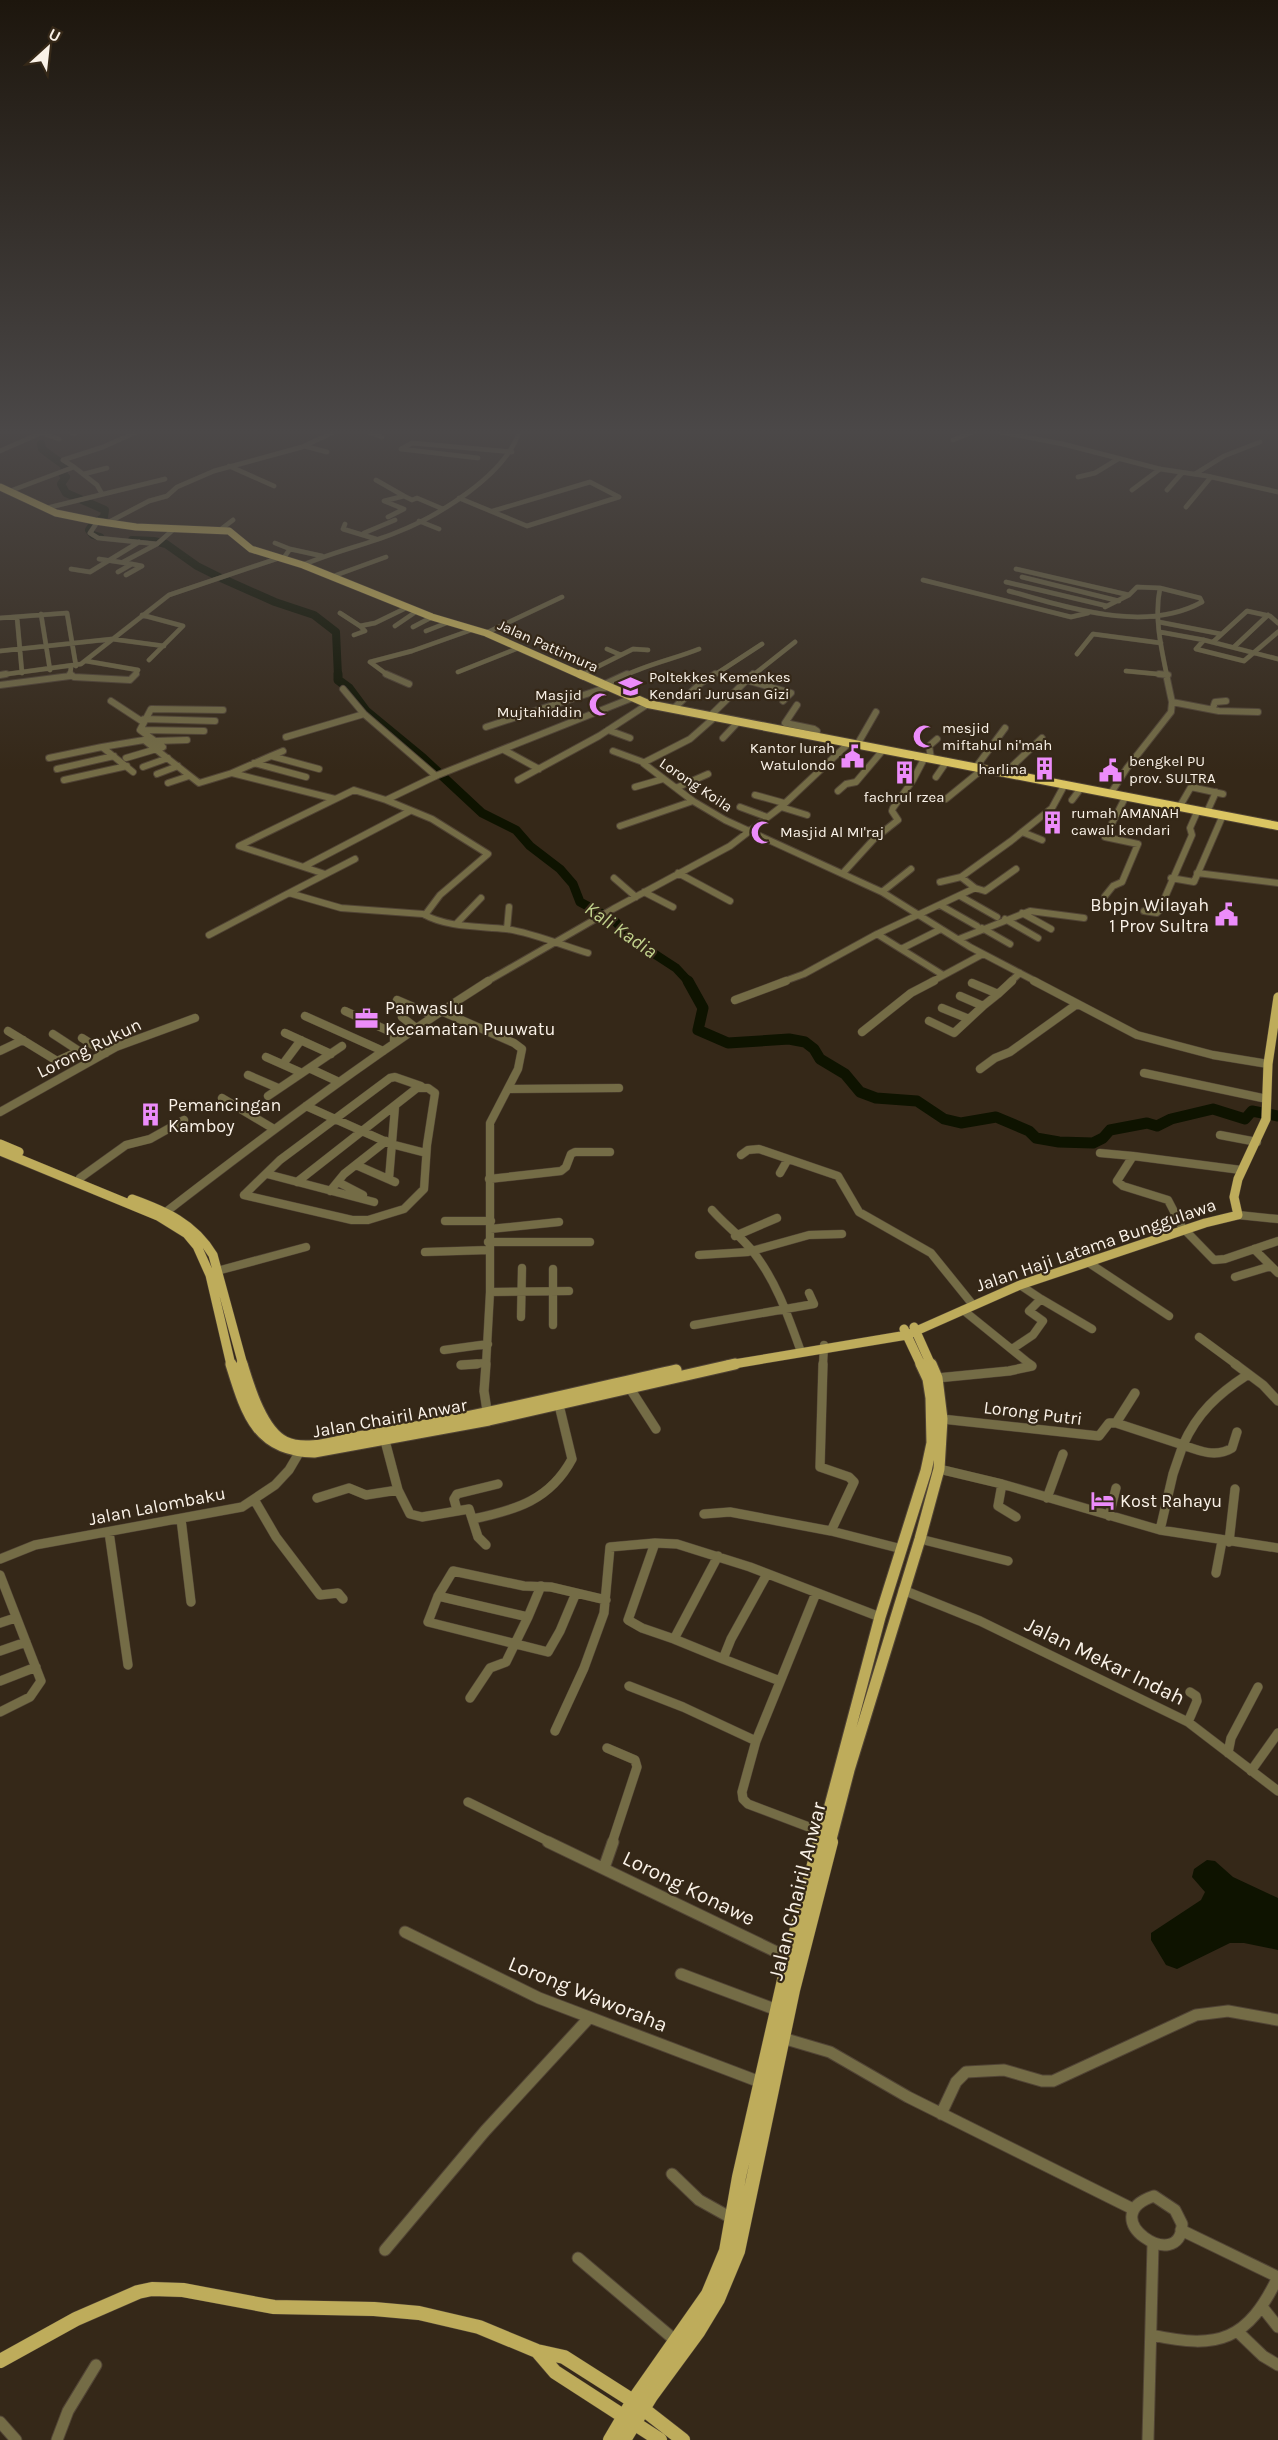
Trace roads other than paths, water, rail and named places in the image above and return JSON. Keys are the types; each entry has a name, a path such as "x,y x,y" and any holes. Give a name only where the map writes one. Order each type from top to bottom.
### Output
{"highway":[{"name":"Jalan Pattimura","path":"244,543 251,549 303,565 432,617 486,633 648,704 1278,826"}],"main road":[{"name":"Jalan Haji Latama Bunggulawa","path":"913,1330 1020,1285 1185,1230 1238,1215 1234,1197 1241,1170 1257,1142 1266,1115 1268,1064 1278,997"},
{"name":"Jalan Chairil Anwar","path":"0,1144 163,1214 197,1231 208,1245 217,1271 235,1360 262,1417 270,1429 285,1442 310,1446 383,1436"},
{"name":"Jalan Chairil Anwar","path":"0,1151 163,1214 188,1234 203,1254 250,1417 275,1446 299,1453 487,1416 559,1405 742,1362 913,1330"},
{"name":"Jalan Chairil Anwar","path":"610,2440 698,2332 729,2276 738,2251 778,2036 777,2010 789,1958 822,1832 876,1657 903,1590 920,1539 939,1469 942,1419 937,1378 913,1330"},
{"name":"Jalan Chairil Anwar","path":"638,2405 676,2341 715,2283 726,2251 760,2082 793,1990 876,1657 880,1617 926,1471 932,1443 931,1398 913,1330"},
{"name":"Jalan Chairil Anwar","path":"487,1416 625,1380 734,1358 824,1347"},
{"path":"0,2361 76,2319 120,2299 138,2292 167,2288 274,2307 374,2309 419,2313 479,2327 537,2351 564,2356 638,2405 683,2440"},
{"path":"537,2351 555,2372 660,2440"},
{"name":"Jalan Chairil Anwar","path":"624,2440 628,2419"}],"street":[{"path":"71,569 89,572 112,561 138,543"},
{"path":"123,562 159,543"},
{"path":"275,543 322,556"},
{"path":"303,565 322,556 365,543"},
{"path":"0,675 50,670 74,666 86,661 142,615 174,593 281,559 290,549"},
{"path":"331,577 386,557"},
{"path":"99,559 145,565 126,575"},
{"path":"118,572 132,564"},
{"path":"1016,569 1129,595"},
{"path":"1022,577 1119,601"},
{"path":"923,580 1071,617 1090,612 1119,601 1137,587 1160,588 1200,598 1202,602 1180,613 1158,615 1090,612 1009,591"},
{"path":"1006,582 1107,606"},
{"path":"1111,793 1127,768 1168,715 1172,702 1158,615 1157,600 1160,588"},
{"path":"486,633 562,597"},
{"path":"360,626 375,623 408,607"},
{"path":"395,626 417,611"},
{"path":"1213,642 1246,611 1268,615 1278,623"},
{"path":"0,618 67,613 74,666 70,676"},
{"path":"340,613 365,631 354,635"},
{"path":"41,614 50,670"},
{"path":"142,615 183,626 149,660"},
{"path":"1234,647 1268,615"},
{"path":"17,617 22,673"},
{"path":"413,627 432,617"},
{"path":"426,631 449,622"},
{"path":"1159,622 1221,634"},
{"path":"409,684 387,675 370,662 412,651 474,629"},
{"path":"1160,632 1278,658"},
{"path":"1204,640 1196,649 1244,661 1278,632"},
{"path":"1077,654 1093,634 1161,643"},
{"path":"0,651 112,639 164,646"},
{"name":"Lorong Koila","path":"795,642 746,680 713,717 687,741 643,762 693,801 749,832 882,892 984,954 1144,1038 1213,1055 1268,1064"},
{"path":"673,709 701,683 762,644"},
{"path":"458,672 521,647"},
{"path":"581,675 635,648 648,650"},
{"path":"607,649 621,655"},
{"path":"486,727 605,686 647,665 675,659 699,649"},
{"path":"1270,664 1278,658"},
{"path":"0,685 70,676 130,680 138,672 138,670 86,661"},
{"path":"1126,671 1168,675"},
{"path":"681,677 701,683"},
{"path":"746,680 791,693 783,701"},
{"path":"343,689 364,714 437,776"},
{"path":"386,800 437,776 632,698"},
{"path":"111,700 144,721 214,721"},
{"path":"1213,708 1215,702 1226,701"},
{"path":"1172,702 1258,712"},
{"path":"518,780 608,730 648,704"},
{"path":"797,705 785,723 814,729 817,731 816,737"},
{"path":"140,730 151,709 223,710"},
{"path":"857,745 876,712"},
{"path":"286,737 364,714"},
{"path":"723,738 738,722"},
{"path":"946,799 980,767 1005,728"},
{"path":"140,730 204,731"},
{"path":"126,758 163,747 140,730"},
{"path":"608,730 630,738"},
{"path":"1006,772 1042,738"},
{"path":"49,758 141,740 157,749 189,776 204,783 283,751"},
{"path":"155,741 186,740"},
{"path":"843,873 874,839 898,820 892,811 893,808 913,780 929,746 938,740"},
{"path":"163,1214 274,1129 437,1014 555,942 720,852 782,805 828,765 848,744"},
{"path":"924,757 929,746"},
{"path":"102,747 133,772"},
{"path":"504,750 539,769"},
{"path":"837,791 846,784 856,782 883,750"},
{"path":"613,751 643,762"},
{"path":"57,769 114,756"},
{"path":"271,756 318,769"},
{"path":"143,767 168,758"},
{"path":"936,777 947,761"},
{"path":"254,763 306,777"},
{"path":"64,780 127,766"},
{"path":"157,774 178,766"},
{"path":"232,773 335,799"},
{"path":"676,788 708,774"},
{"path":"168,783 189,776"},
{"path":"635,787 663,779"},
{"path":"940,882 961,877 1053,808 1065,784"},
{"path":"1180,806 1191,787 1220,793 1207,812"},
{"path":"1072,800 1081,788"},
{"path":"326,874 239,846 357,790 386,800 458,833 488,854 441,895 425,915"},
{"path":"755,795 807,815"},
{"path":"1105,896 1113,886 1122,882 1138,844 1105,837 1126,796"},
{"path":"620,826 693,801"},
{"path":"740,807 767,817"},
{"path":"1144,911 1158,912 1192,835 1190,828 1198,810"},
{"path":"305,866 352,841 370,828 410,811"},
{"path":"1172,878 1194,882 1223,815"},
{"path":"1022,832 1042,840"},
{"path":"209,935 355,859"},
{"path":"882,892 911,868"},
{"path":"961,877 975,888 988,891 1016,869"},
{"path":"678,873 730,901"},
{"path":"1197,873 1278,883"},
{"path":"614,878 636,897"},
{"path":"735,1000 804,974 878,934 975,888"},
{"path":"644,892 673,907"},
{"path":"289,893 341,908 425,915 432,919 488,929 507,929 588,953"},
{"path":"960,896 997,917"},
{"path":"457,923 481,898"},
{"path":"940,905 1010,944"},
{"path":"507,929 509,907"},
{"path":"959,939 980,927 1034,910 1084,918"},
{"path":"1022,913 1051,929"},
{"path":"1005,918 1038,938"},
{"path":"902,949 942,929"},
{"path":"878,934 943,975"},
{"path":"862,1032 911,993 984,954"},
{"path":"929,1020 954,1032 1020,973"},
{"path":"972,982 998,994"},
{"path":"960,996 982,1006"},
{"path":"397,1000 514,1043 522,1049 519,1069 496,1108 490,1123 490,1292 484,1391 487,1416"},
{"path":"980,1069 995,1058 1010,1052 1077,1004"},
{"path":"942,1008 969,1019"},
{"path":"345,1011 391,1032 394,1034 394,1043"},
{"path":"304,1016 383,1051"},
{"path":"402,1017 416,1028"},
{"name":"Lorong Rukun","path":"0,1112 105,1053 195,1018"},
{"path":"8,1031 56,1060 69,1057 79,1050 53,1034"},
{"path":"285,1033 331,1054"},
{"path":"82,1038 105,1053"},
{"path":"0,1051 23,1040"},
{"path":"283,1064 301,1040"},
{"path":"268,1096 302,1073 311,1070 342,1046"},
{"path":"69,1057 82,1066"},
{"path":"266,1057 302,1073"},
{"path":"311,1070 339,1082"},
{"path":"1144,1073 1267,1099"},
{"path":"248,1075 278,1088"},
{"path":"395,1077 432,1090 436,1097 426,1153 425,1184 405,1209 369,1220 352,1220 244,1195 280,1160 336,1120 390,1078 395,1077"},
{"path":"297,1182 421,1086"},
{"path":"509,1089 619,1088"},
{"path":"222,1098 274,1129"},
{"path":"306,1106 389,1143 426,1153"},
{"path":"356,1165 392,1180 389,1143 395,1107"},
{"path":"80,1178 126,1145 154,1137 184,1120"},
{"path":"1220,1136 1257,1142"},
{"path":"330,1191 356,1165 389,1143"},
{"path":"741,1155 748,1150 759,1149 838,1176 859,1212 931,1253 973,1305"},
{"path":"489,1179 561,1171 566,1167 571,1154 575,1152 610,1152"},
{"path":"1100,1153 1241,1170"},
{"path":"1133,1156 1120,1176 1119,1184 1168,1200 1185,1230 1214,1260 1225,1259 1278,1241"},
{"path":"780,1173 788,1159"},
{"path":"267,1174 375,1202 338,1182"},
{"path":"712,1210 753,1252 774,1283 800,1349"},
{"path":"1238,1215 1278,1219"},
{"path":"735,1236 777,1218"},
{"path":"445,1221 490,1225 559,1222"},
{"path":"699,1255 753,1252 807,1236 828,1232 842,1234"},
{"path":"425,1252 489,1246 590,1242"},
{"path":"217,1271 306,1247"},
{"path":"1254,1249 1278,1273"},
{"path":"1089,1263 1169,1316"},
{"path":"1235,1277 1270,1266"},
{"path":"521,1317 522,1268"},
{"path":"553,1269 553,1325"},
{"path":"1020,1285 1092,1329"},
{"path":"490,1292 569,1292"},
{"path":"694,1325 814,1304 809,1293"},
{"path":"1012,1349 1033,1335 1043,1323 1043,1320 1029,1311 1041,1299"},
{"path":"937,1378 1009,1371 1032,1366 963,1310"},
{"path":"1199,1337 1277,1397"},
{"path":"444,1350 488,1344"},
{"path":"824,1347 820,1467 849,1477 854,1482 831,1531"},
{"path":"461,1365 486,1363"},
{"path":"1160,1530 1173,1474 1188,1430 1202,1408 1247,1374"},
{"path":"629,1387 656,1429"},
{"path":"1135,1393 1116,1423 1204,1451 1223,1453 1232,1448 1237,1432"},
{"path":"473,1519 510,1511 542,1497 566,1470 572,1459 559,1405"},
{"name":"Lorong Putri","path":"942,1419 1099,1436 1109,1423 1116,1423"},
{"path":"383,1436 398,1490 407,1510 414,1517 469,1509 478,1537 486,1545"},
{"name":"Jalan Lalombaku","path":"0,1559 35,1545 242,1507 269,1492 283,1478 299,1453"},
{"path":"1047,1498 1063,1454"},
{"path":"939,1469 1002,1484 1160,1530 1226,1542 1278,1548"},
{"path":"457,1510 454,1498 457,1494 498,1484"},
{"path":"1002,1484 998,1506 1016,1517"},
{"path":"317,1498 349,1488 366,1495 398,1490"},
{"path":"1109,1516 1116,1488"},
{"path":"1216,1573 1226,1542 1235,1489"},
{"path":"255,1501 276,1537 320,1595 338,1593 343,1599"},
{"path":"704,1514 730,1512 831,1531 902,1550"},
{"path":"182,1519 191,1602"},
{"path":"109,1533 128,1665"},
{"path":"920,1539 1008,1561"},
{"path":"655,1543 628,1620 642,1628 780,1682"},
{"path":"555,1731 584,1668 604,1613 610,1547 655,1543 677,1544 718,1556 880,1617"},
{"path":"674,1639 718,1556"},
{"path":"576,1593 549,1651 545,1653 429,1624 428,1621 447,1578 453,1571 524,1586 541,1586 576,1593 606,1600"},
{"path":"723,1659 731,1639 767,1574"},
{"path":"0,1575 3,1593 41,1681 36,1692 26,1702 0,1712"},
{"path":"470,1698 488,1671 506,1662 541,1586"},
{"name":"Jalan Mekar Indah","path":"903,1590 980,1622 1188,1722 1278,1791"},
{"path":"816,1593 756,1741 742,1792 743,1799 748,1804 822,1832"},
{"path":"438,1596 528,1617"},
{"path":"0,1623 15,1618"},
{"path":"0,1651 26,1642"},
{"path":"0,1681 36,1668"},
{"path":"629,1686 683,1707 756,1741"},
{"path":"1228,1753 1231,1738 1258,1686"},
{"path":"1188,1722 1197,1701 1196,1696 1190,1692"},
{"path":"1251,1771 1278,1732"},
{"name":"Lorong Konawe","path":"604,1868 637,1767 635,1760 607,1748"},
{"name":"Lorong Konawe","path":"468,1802 698,1916 789,1958"},
{"name":"Lorong Waworaha","path":"405,1932 502,1981 589,2018 760,2082"},
{"path":"681,1974 735,1992 777,2010"},
{"path":"941,2114 956,2082 966,2072 1004,2070 1042,2081 1053,2081 1196,2015 1228,2011 1278,2020"},
{"path":"385,2250 485,2131 589,2018"},
{"path":"778,2036 830,2052 941,2114 1133,2209"},
{"path":"672,2174 698,2202 714,2212 733,2219"},
{"path":"1145,2197 1164,2199 1174,2207 1181,2218 1178,2238 1171,2243 1153,2244 1138,2233 1132,2217 1133,2209 1145,2197"},
{"path":"1152,2335 1182,2342 1203,2343 1225,2338 1237,2331 1263,2308 1278,2277 1181,2230"},
{"path":"1148,2440 1153,2244"},
{"path":"578,2258 676,2341"},
{"path":"1263,2308 1278,2327"},
{"path":"1237,2331 1263,2356 1278,2365"},
{"path":"57,2440 68,2411 96,2365"},
{"path":"0,2422 16,2440"}],"waterway":[{"name":"Kali Kadia","path":"161,543 197,566 221,578 275,602 314,615 336,632 338,676"},
{"name":"Kali Kadia","path":"338,676 338,680 349,688 366,711 423,758 482,813 516,830 530,846 560,869 573,884 580,902 614,920 630,938 676,968 689,982"},
{"name":"Kali Kadia","path":"688,981 703,1008 698,1030 728,1043 789,1039 805,1042 814,1049 820,1059 845,1074 860,1092 876,1098 917,1101 944,1119 961,1123 996,1117 1029,1131 1036,1138 1059,1142 1093,1143 1103,1138 1110,1130 1147,1123 1157,1126 1171,1119 1213,1109 1245,1119 1252,1111 1278,1116"}],"place":[{"name":"Poltekkes Kemenkes Kendari Jurusan Gizi","path":"631,686"},
{"name":"Masjid Mujtahiddin","path":"600,704"},
{"name":"mesjid miftahul ni'mah","path":"924,737"},
{"name":"Kantor lurah Watulondo","path":"853,757"},
{"name":"harlina","path":"1045,769"},
{"name":"bengkel PU prov. SULTRA","path":"1111,770"},
{"name":"fachrul rzea","path":"904,773"},
{"name":"rumah AMANAH cawali kendari","path":"1053,822"},
{"name":"Masjid Al MI'raj","path":"762,832"},
{"name":"Bbpjn Wilayah 1 Prov Sultra","path":"1227,915"},
{"name":"Panwaslu Kecamatan Puuwatu","path":"367,1018"},
{"name":"Pemancingan Kamboy","path":"150,1115"},
{"name":"Kost Rahayu","path":"1102,1501"}]}
